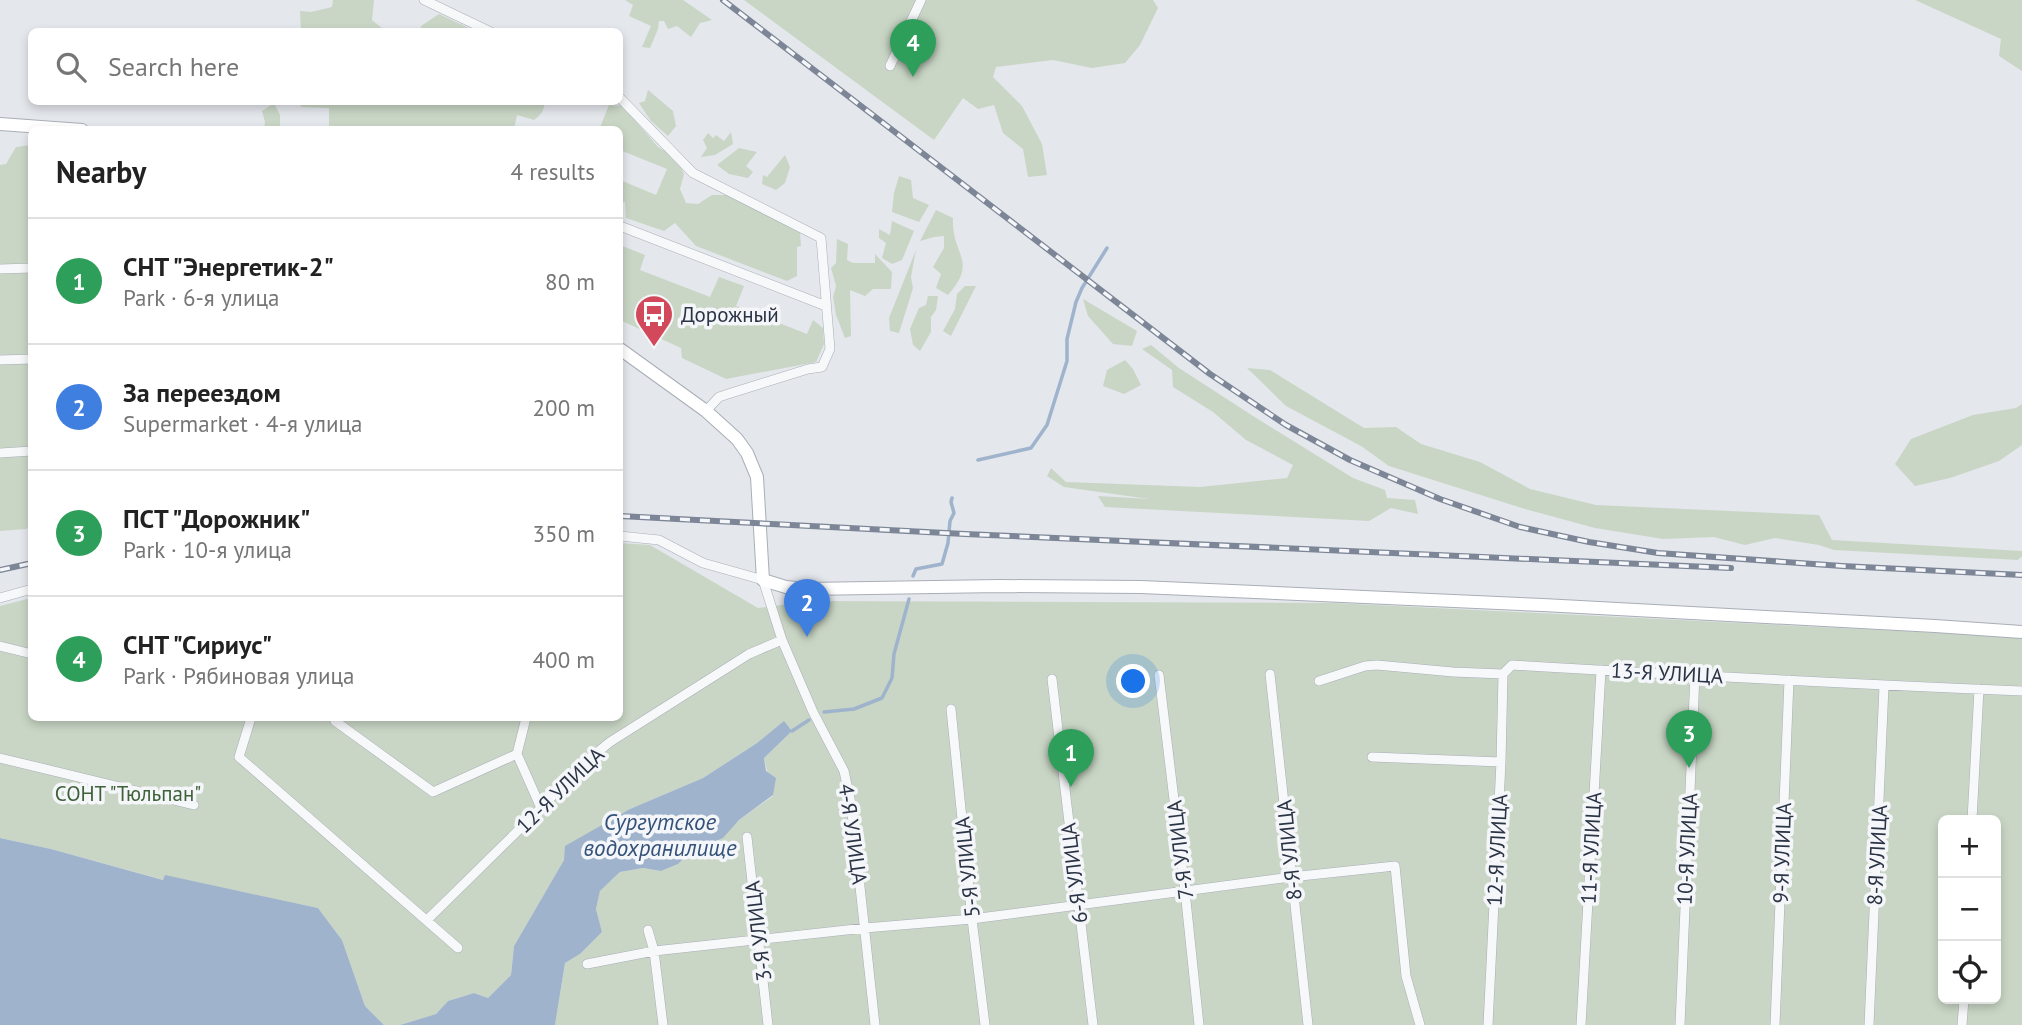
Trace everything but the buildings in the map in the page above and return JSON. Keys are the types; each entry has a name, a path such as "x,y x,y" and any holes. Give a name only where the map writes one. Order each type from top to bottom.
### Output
{"street":[{"path":"424,0 483,28"},
{"path":"890,66 921,0"},
{"path":"623,102 693,173 821,238 830,349 822,367 719,397 706,411"},
{"path":"0,124 28,126"},
{"path":"623,227 826,306"},
{"path":"0,269 28,268"},
{"path":"623,351 706,411 737,439 747,453 755,470 758,487 763,580"},
{"path":"0,360 28,359"},
{"path":"0,453 28,451"},
{"path":"623,536 659,540 703,563 786,587 806,589 1141,587 1627,609 2022,632"},
{"name":"4-Я УЛИЦА","path":"763,580 782,640 813,712 844,771 851,804 875,1025"},
{"path":"0,598 28,590"},
{"name":"12-Я УЛИЦА","path":"427,920 583,764 610,742 749,654 782,640"},
{"path":"0,646 28,653"},
{"name":"13-Я УЛИЦА","path":"1319,681 1365,666 1377,665 1503,674 1512,665 2022,691"},
{"name":"11-Я УЛИЦА","path":"1581,1025 1601,670"},
{"name":"8-Я УЛИЦА","path":"1270,674 1308,1025"},
{"name":"12-Я УЛИЦА","path":"1488,1025 1503,674"},
{"name":"10-Я УЛИЦА","path":"1680,1025 1695,674"},
{"name":"7-Я УЛИЦА","path":"1158,675 1199,1025"},
{"name":"6-Я УЛИЦА","path":"1052,679 1093,1025"},
{"name":"9-Я УЛИЦА","path":"1775,1025 1789,680"},
{"name":"8-Я УЛИЦА","path":"1869,1025 1884,686"},
{"path":"1972,815 1979,689"},
{"name":"5-Я УЛИЦА","path":"951,709 985,1025"},
{"path":"250,721 239,757 458,948"},
{"path":"334,721 433,792 517,754"},
{"path":"525,721 517,754 541,807"},
{"path":"1373,757 1501,762"},
{"path":"0,758 194,805"},
{"name":"3-Я УЛИЦА","path":"747,837 768,1025"},
{"path":"587,964 654,951 972,919 1395,866 1406,976 1420,1025"},
{"path":"648,930 654,951 663,1025"},
{"path":"1962,1025 1964,1004"}],"green space":[{"path":"333,0 374,0 372,20 382,28 301,28 300,11 311,12 332,7"},
{"path":"625,0 683,0 712,20 700,23 691,37 677,26 668,29 664,21 659,21 650,48 642,47 651,26 629,16 633,5"},
{"path":"744,0 1153,0 1158,8 1140,45 1125,63 1092,68 1053,60 996,67 993,77 1022,106 1042,144 1047,175 1028,177 1023,149 1003,133 994,105 978,109 963,98 934,140"},
{"path":"1915,0 2022,0 2022,71 1999,56 2001,39"},
{"path":"439,14 469,28 421,28"},
{"path":"648,90 673,111 676,126 668,136 651,121 639,103 645,101"},
{"path":"275,105 280,115 280,126 264,126 262,111"},
{"path":"544,105 542,112 534,120 517,115 515,126 329,126 329,108 301,107"},
{"path":"609,105 623,106 658,147 677,158 684,174 680,189 686,203 698,204 712,195 728,195 800,233 797,276 787,281 696,246 675,223 664,231 626,218 623,181 656,195 667,169 623,151 623,126 601,126"},
{"path":"731,132 733,144 715,155 701,157 707,148 703,140 708,133 713,138 716,135 724,141"},
{"path":"28,145 28,527 0,531 0,165 6,164 16,147"},
{"path":"739,148 757,152 746,166 753,172 748,178 729,174 717,165"},
{"path":"785,155 790,167 785,183 776,190 762,184 763,175 767,177"},
{"path":"899,176 911,180 913,198 929,205 919,222 892,212"},
{"path":"936,210 953,218 953,230 963,265 957,283 948,295 936,288 941,274 933,267 944,248 944,236 920,241"},
{"path":"892,221 914,231 902,260 892,264 882,258 886,243 879,238 879,229 890,235"},
{"path":"837,239 848,244 847,260 853,263 875,263 875,254 892,272 891,289 873,289 865,296 850,290 851,336 845,338 836,315 833,297 836,286 831,268 836,263"},
{"path":"623,246 645,255 640,270 710,297 719,277 744,286 736,306 807,334 813,320 823,328 824,344 816,362 726,379 682,358 681,348 623,321"},
{"path":"916,250 911,277 913,288 899,333 890,331 889,318"},
{"path":"965,286 976,286 951,336 943,331 955,309 957,294"},
{"path":"928,296 938,296 936,310 931,317 931,332 920,351 913,345 910,329 919,308 926,305"},
{"path":"1083,299 1137,331 1132,346 1113,344 1088,316"},
{"path":"1151,345 1179,368 1353,478 1385,490 1387,498 1415,500 1418,514 1391,508 1369,521 1105,507 1098,496 1149,499 1064,487 1047,476 1051,468 1066,482 1200,487 1287,478 1293,465 1246,440 1213,412 1173,387 1172,370 1142,349"},
{"path":"1125,360 1141,385 1124,394 1103,386 1107,370"},
{"path":"1247,368 1270,370 1364,428 1396,427 1421,444 1480,462 1530,489 1596,505 1819,515 1832,540 2022,551 2022,556 2018,560 1834,550 1775,538 1745,545 1714,537 1663,539 1595,528 1389,466 1361,446 1286,406"},
{"path":"2022,404 2022,445 1999,461 1950,478 1915,486 1895,464 1911,439 1973,415 2016,408"},
{"name":"СОНТ \"Тюльпан\"","path":"623,543 650,545 758,608 813,601 1335,603 2022,637 2022,1025 555,1025 565,963 580,954 602,932 596,909 600,891 620,872 643,868 661,871 678,864 692,851 723,837 739,820 773,796 764,758 792,731 784,722 703,778 630,809 564,860 514,946 511,975 488,998 474,993 448,1001 436,1014 400,1025 384,1025 365,1006 342,940 318,908 166,876 164,880 0,838 0,606 28,599 28,721 623,721"}],"water":[{"name":"Сургутское водохранилище","path":"784,721 792,731 764,758 766,771 776,778 773,795 739,820 723,838 692,851 678,864 661,871 643,868 620,872 600,891 596,909 602,932 580,954 565,963 555,1025 400,1025 436,1014 448,1001 474,993 488,998 511,975 514,946 564,860 565,846 630,809 703,778 757,743"},
{"path":"0,838 163,880 165,875 318,908 342,940 365,1006 384,1025 0,1025"}],"waterway":[{"path":"978,460 1031,448 1047,425 1067,361 1067,339 1076,302 1107,248"},
{"path":"913,576 916,569 942,564 954,513 952,498"},
{"path":"824,712 854,709 882,698 892,678 894,654 909,599"},
{"path":"792,731 809,720"}],"railway":[{"path":"723,0 1210,374 1286,425 1350,460 1440,499 1520,527 1589,542 1658,553 2022,575"},
{"path":"623,516 1731,568"},
{"path":"0,570 28,564"}],"place":[{"name":"СНТ \"Сириус\"","path":"913,77"},
{"name":"Дорожный","path":"654,348"},
{"name":"За переездом","path":"807,637"},
{"name":"ПСТ \"Дорожник\"","path":"1689,768"},
{"name":"СHТ \"Энергетик-2\"","path":"1071,787"}]}
